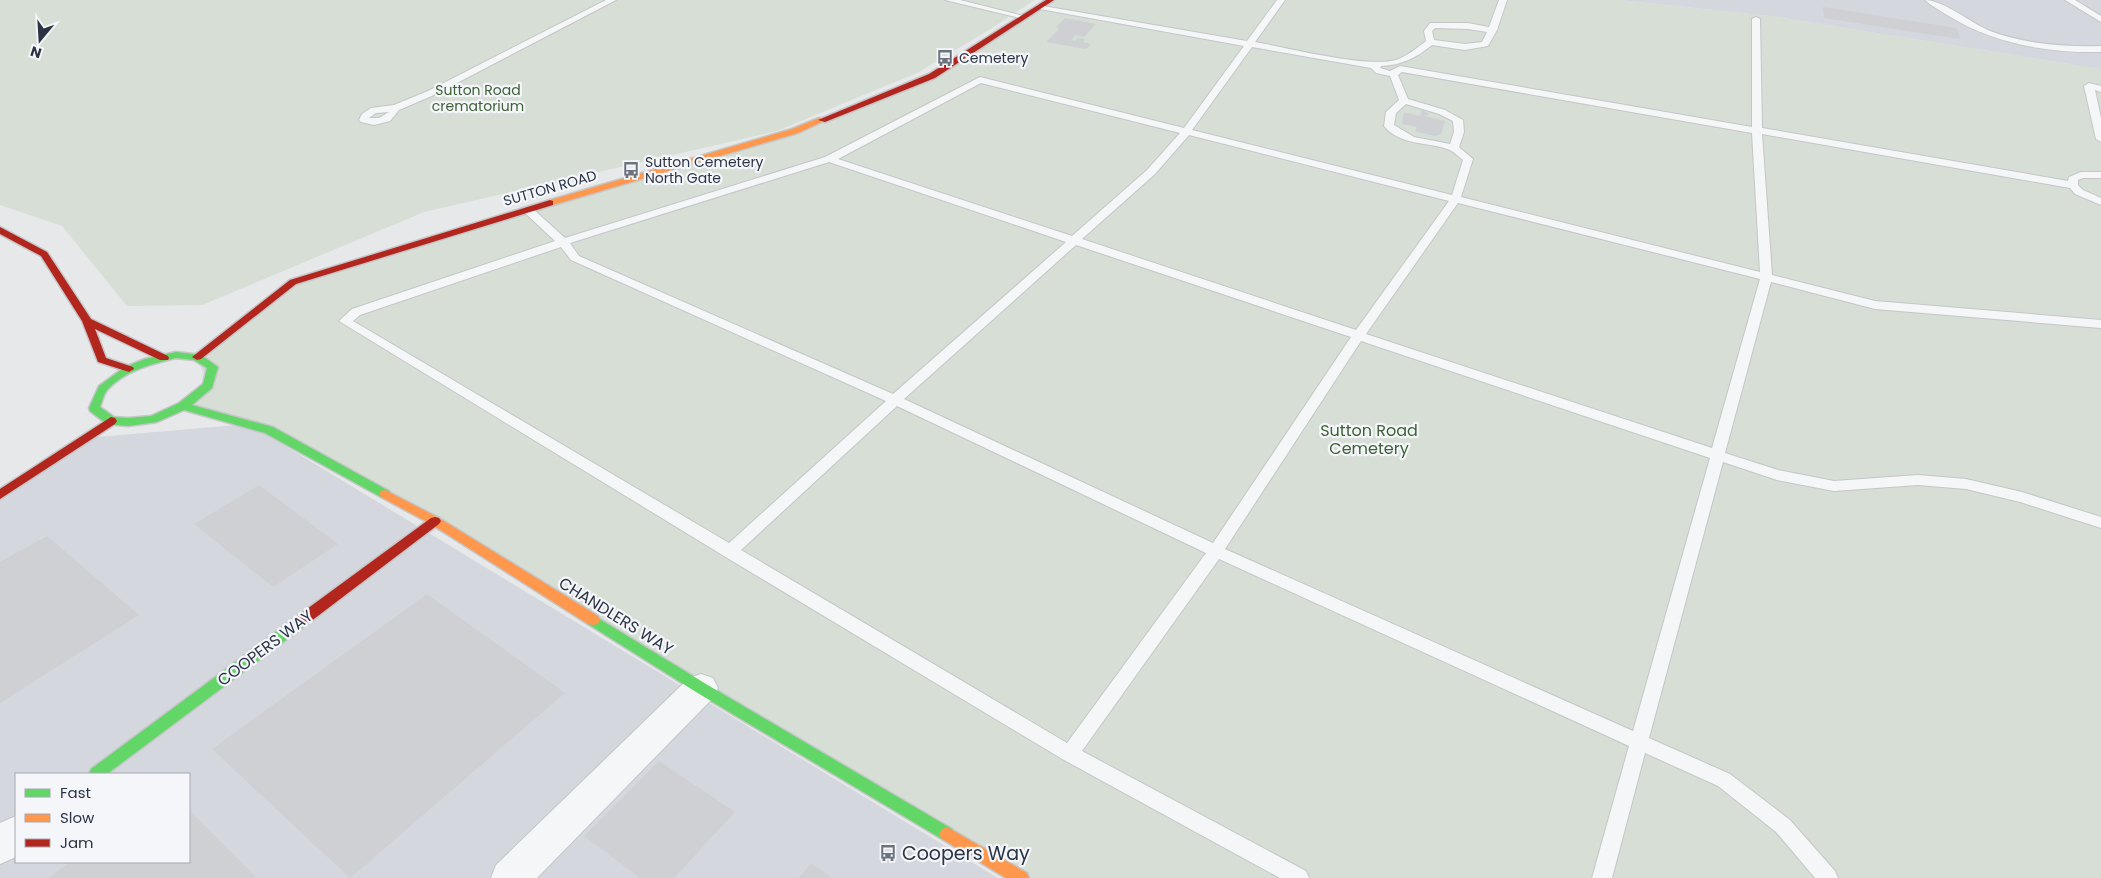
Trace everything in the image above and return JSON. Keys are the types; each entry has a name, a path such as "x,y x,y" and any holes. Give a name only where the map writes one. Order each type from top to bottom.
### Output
{"street":[{"name":"SUTTON ROAD","path":"197,356 293,282 795,131 932,76 1051,0"},
{"path":"0,230 44,254 87,320 102,360 128,369"},
{"path":"87,320 164,358"},
{"path":"197,356 213,367 208,386 183,406 153,418 128,422 111,421 94,408 103,388 128,369 149,361 164,358 197,356"},
{"name":"CHANDLERS WAY","path":"183,406 269,430 434,521 701,688 1021,878"},
{"path":"0,495 111,421"},
{"name":"COOPERS WAY","path":"97,773 434,521"},
{"path":"510,878 701,688"},
{"path":"0,846 15,835"}],"lane":[{"path":"396,108 474,72 612,0"},
{"path":"949,0 1024,17"},
{"path":"729,552 895,400 1151,172 1187,131 1281,0"},
{"path":"1395,68 1430,42 1465,47 1485,44 1493,30 1503,0"},
{"path":"1929,0 1972,26 2016,41 2060,48 2101,49"},
{"path":"2069,0 2101,20"},
{"path":"1040,7 1374,66 1379,63 1395,68 2073,185 2079,192 2101,202"},
{"path":"1602,878 1766,277 1757,130 1756,19"},
{"path":"1430,42 1428,31 1433,25 1468,26 1493,30"},
{"path":"1395,68 1404,101"},
{"path":"1299,878 1070,754 345,321 356,312 563,242 828,158 980,80 1456,198 1875,305 2101,324"},
{"path":"2101,89 2088,86 2101,139"},
{"path":"1404,101 1442,112 1458,120 1459,132 1454,148"},
{"path":"1070,754 1216,551 1359,335 1456,198 1468,159 1454,148 1405,137 1394,131 1389,126 1390,112 1404,101"},
{"path":"828,158 1777,475 1834,486 1918,480 1966,484 2022,497 2101,523"},
{"path":"2073,185 2074,179 2080,175 2101,175"},
{"path":"528,210 563,242 576,258 895,400 1216,551 1724,780 1783,826 1828,878"}],"shaded area":[{"path":"1619,0 2101,0 2101,69 1770,16"},
{"path":"249,424 998,878 0,878 0,498 86,438"}],"green space":[{"name":"Sutton Road crematorium","path":"0,0 1035,0 919,72 777,131 424,212 202,305 127,306 62,226 0,205"},
{"name":"Sutton Road Cemetery","path":"1051,0 1619,0 1770,16 2101,69 2101,878 1021,878 269,430 183,406 208,386 197,357 293,282 795,131 932,76"}],"building":[{"path":"1823,7 1957,28 1960,39 1824,18"},
{"path":"1065,18 1096,24 1084,37 1076,35 1071,40 1085,39 1083,42 1091,44 1086,49 1046,42 1059,29 1056,27"},
{"path":"1422,110 1429,114 1424,116 1445,121 1441,134 1435,136 1415,131 1417,127 1402,124 1404,112 1419,116"},
{"path":"259,485 338,544 273,587 194,524"},
{"path":"47,536 139,615 0,703 0,562"},
{"path":"427,594 565,693 350,878 212,749"},
{"path":"659,761 735,812 674,878 640,878 584,836"},
{"path":"190,811 257,878 48,878 70,863 190,863"},
{"path":"811,863 832,878 799,878"}],"traffic: fast":[{"path":"176,355 197,357 213,367 208,386 183,406 153,419 128,422 111,421 94,408 103,388 129,369 149,361 176,355"},
{"path":"183,406 269,430 385,494"},
{"path":"593,620 701,688 947,834"},
{"path":"97,773 301,621"}],"traffic: slow":[{"path":"550,203 795,131 822,120"},
{"path":"385,494 435,521 593,620"},
{"path":"947,834 1021,878"}],"traffic: jam":[{"path":"822,120 932,76 1051,0"},
{"path":"197,357 293,282 550,203"},
{"path":"0,230 44,254 87,321 102,360 129,369"},
{"path":"87,321 164,358"},
{"path":"0,495 111,421"},
{"path":"301,621 435,521"}],"place":[{"name":"Cemetery","path":"945,58"},
{"name":"Sutton Cemetery North Gate","path":"631,170"},
{"name":"Coopers Way","path":"888,853"}]}
